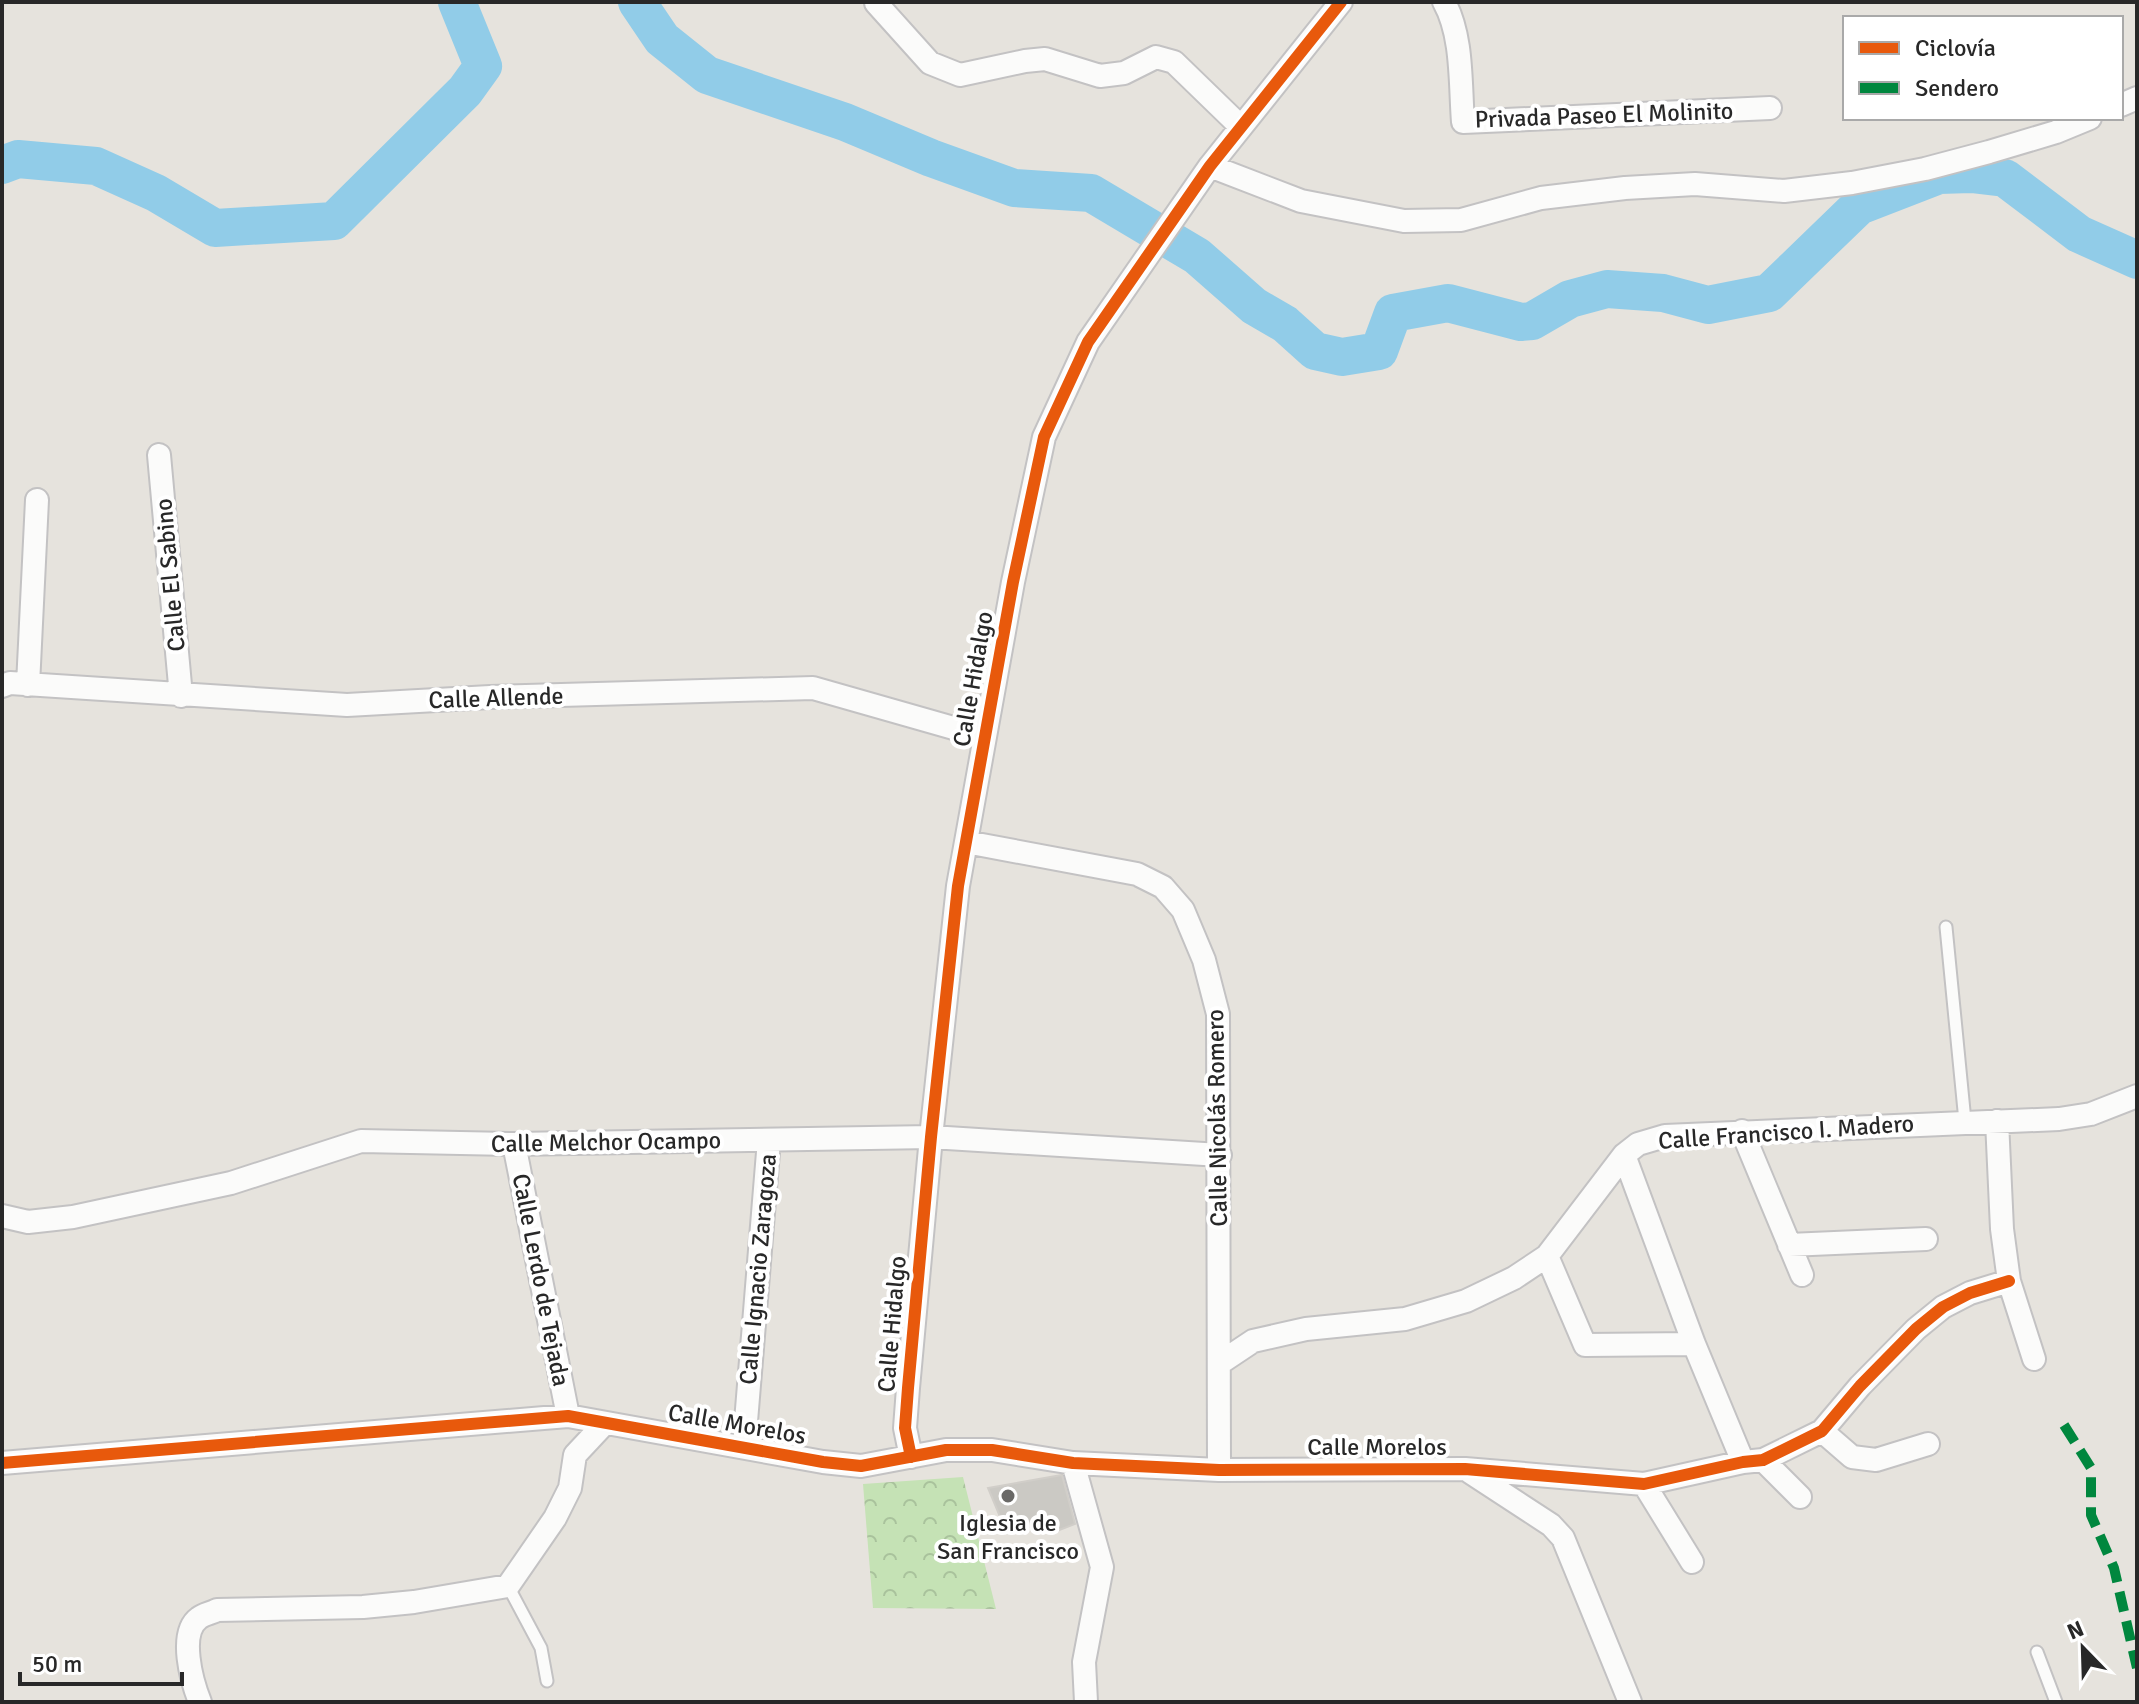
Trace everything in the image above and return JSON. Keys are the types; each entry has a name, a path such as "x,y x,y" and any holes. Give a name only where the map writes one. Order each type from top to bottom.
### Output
{"street":[{"name":"Calle Hidalgo","path":"911,1457 905,1428 931,1137 958,886 1013,582 1044,437 1088,342 1209,169 1341,2"},
{"name":"Privada Paseo El Molinito","path":"1444,2 1450,12 1458,53 1463,122 1770,108"},
{"path":"876,3 930,63 960,75 1045,59 1100,76 1124,73 1156,57 1174,62 1241,127"},
{"path":"1209,169 1301,201 1404,221 1461,220 1541,198 1625,188 1695,184 1784,191 1852,183 1964,159 2056,132 2085,120"},
{"name":"Calle El Sabino","path":"159,455 181,696"},
{"path":"28,685 37,500"},
{"name":"Calle Allende","path":"2,686 28,685 347,705 490,697 813,688 985,737"},
{"name":"Calle Nicolás Romero","path":"966,842 1137,874 1163,887 1183,910 1204,960 1218,1014 1219,1470"},
{"name":"Calle Francisco I. Madero","path":"1220,1363 1253,1341 1306,1329 1405,1319 1466,1301 1514,1278 1547,1256 1624,1155 1638,1144 1665,1136 2059,1119 2091,1114 2137,1096"},
{"path":"1997,1121 2002,1229 2009,1281 2034,1359"},
{"path":"1742,1131 1802,1275"},
{"name":"Calle Melchor Ocampo","path":"2,1216 28,1222 88,1214 231,1183 361,1141 514,1144 931,1137 1220,1155"},
{"name":"Calle Ignacio Zaragoza","path":"744,1446 769,1140"},
{"name":"Calle Lerdo de Tejada","path":"514,1144 568,1416"},
{"path":"1624,1155 1694,1344 1753,1461 1800,1497"},
{"path":"1789,1245 1926,1239"},
{"path":"1547,1256 1585,1345 1694,1344"},
{"path":"1465,1469 1644,1484 1753,1461 1822,1431 1860,1386 1916,1329 1943,1307 1970,1293 2009,1281"},
{"name":"Calle Morelos","path":"2,1463 568,1416 823,1462 861,1466 946,1450 992,1450 1073,1463 1219,1470 1465,1469 1551,1525 1563,1538 1630,1702"},
{"path":"200,1702 188,1654 189,1634 197,1618 217,1610 363,1607 508,1586 555,1518 570,1488 575,1455 604,1424"},
{"path":"1822,1431 1852,1457 1864,1459 1876,1460 1928,1444"},
{"path":"1073,1463 1102,1567 1084,1662 1086,1702"},
{"path":"1644,1484 1692,1562"}],"lane":[{"path":"1946,927 1965,1121"},
{"path":"508,1586 541,1648 547,1681"},
{"path":"2037,1652 2056,1702"}],"green space":[{"path":"963,1477 996,1609 873,1608 863,1484"}],"building":[{"path":"1062,1475 1075,1524 1054,1532 1052,1518 1006,1531 988,1488"}],"waterway":[{"path":"2,165 18,159 96,166 156,193 215,228 334,221 465,91 483,66 457,2"},
{"path":"637,2 662,39 707,75 845,122 1014,188 1091,193 1197,256 1254,306 1285,324 1315,351 1342,357 1379,351 1393,313 1448,303 1521,322 1532,321 1570,299 1607,289 1663,293 1708,305 1769,293 1859,206 1939,175 1971,174 2005,178 2079,234 2137,260"}],"marked path":[{"path":"2064,1425 2091,1468 2091,1515 2114,1568 2137,1668"}],"cycle path":[{"path":"911,1457 905,1428 908,1388 958,886 1013,582 1044,437 1088,342 1210,166 1341,2"},
{"path":"2,1463 568,1416 823,1462 861,1466 946,1450 992,1450 1073,1463 1219,1470 1465,1469 1644,1484 1763,1460 1822,1431 1860,1386 1916,1329 1943,1307 1970,1293 2009,1281"}],"place":[{"name":"Iglesia de San Francisco","path":"1008,1496"}]}
